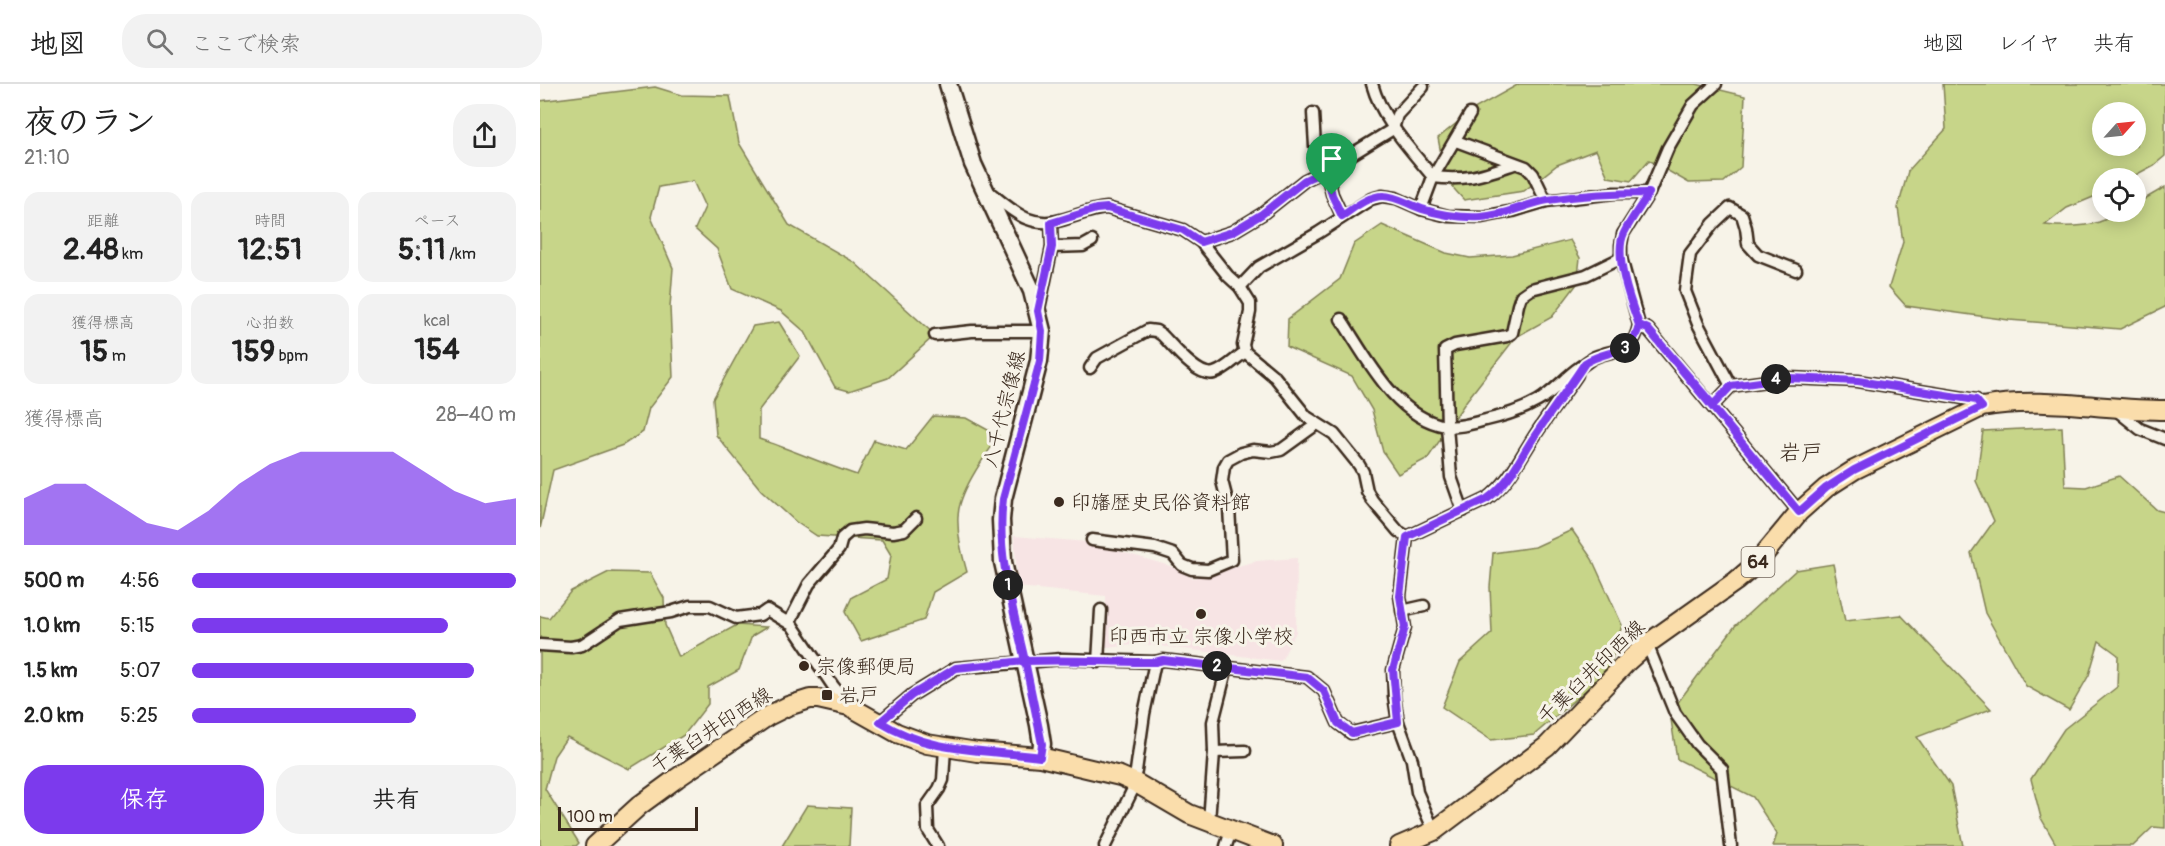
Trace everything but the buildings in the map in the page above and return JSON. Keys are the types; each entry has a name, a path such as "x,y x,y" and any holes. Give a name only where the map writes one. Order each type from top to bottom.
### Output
{"main road":[{"name":"八千代宗像線","path":"948,84 982,187 1032,291 1042,331 1040,361 1003,499 1000,520 1003,562 1040,735 1040,757"},
{"name":"千葉臼井印西線","path":"1399,846 1430,837 1547,746 1628,661 1647,644 1756,564 1799,512 1820,493 1854,470 1982,407 2002,403 2035,402 2115,409 2165,410"},
{"name":"千葉臼井印西線","path":"595,846 640,805 677,778 768,716 810,699 827,700 849,706 914,740 945,748 1040,757 1094,768 1134,782 1189,814 1209,822 1228,838 1273,846"}],"street":[{"path":"1372,84 1394,129 1433,177 1462,179 1480,177 1514,164"},
{"path":"1341,319 1405,408 1422,418 1447,426 1466,425 1500,417 1538,401 1594,357 1629,346 1637,336 1639,325 1622,258 1623,234 1649,193 1668,148 1693,105 1716,84"},
{"path":"1394,129 1396,114 1423,87"},
{"path":"1313,113 1316,146 1326,170 1332,195 1342,216"},
{"path":"1421,209 1433,177 1470,114"},
{"path":"1201,242 1232,232 1262,214 1305,180 1394,129"},
{"path":"1456,141 1526,167 1533,174 1546,201"},
{"path":"982,187 1021,217 1042,224 1107,208 1183,230 1201,242 1228,276 1240,287 1250,303 1243,345 1245,352 1275,377 1307,417 1334,434 1359,465 1372,500 1398,531 1407,537"},
{"path":"1240,287 1259,267 1371,199 1382,196 1396,198 1421,209 1448,216 1482,218 1546,201 1614,193 1649,193"},
{"path":"1731,386 1698,324 1685,291 1690,254 1713,224 1730,208 1742,215 1748,244 1758,255 1796,270"},
{"path":"1038,311 1052,247 1051,223"},
{"path":"1052,247 1083,246 1092,241"},
{"path":"1463,511 1451,477 1444,353 1447,348 1507,336 1512,333 1521,296 1531,289 1578,277 1622,258"},
{"path":"1639,325 1648,329 1799,512"},
{"path":"1090,368 1097,358 1148,330 1162,335 1201,372 1208,374 1216,373 1245,352"},
{"path":"935,335 972,331 1042,331"},
{"path":"1407,537 1497,492 1512,474 1585,363"},
{"path":"1713,405 1731,386 1789,378 1858,381 1976,400 1982,407"},
{"path":"2115,409 2140,429 2165,439"},
{"path":"1092,540 1155,548 1173,554 1182,565 1192,569 1208,570 1232,560 1228,508 1222,481 1224,467 1228,460 1253,450 1271,453 1281,450 1317,424"},
{"path":"789,623 809,584 839,549 842,538 849,531 904,530 916,518"},
{"path":"1407,537 1400,596 1405,627 1393,670 1398,722 1412,760 1417,792 1430,837"},
{"path":"540,645 571,647 582,645 620,620 655,615 690,606 710,606 736,618 760,615 767,610 789,623 832,686 849,706"},
{"path":"1402,611 1424,606"},
{"path":"1098,662 1101,610"},
{"path":"1647,644 1675,714 1696,744 1722,769 1731,846"},
{"path":"880,722 912,695 956,668 1062,659 1098,662 1163,660 1307,677 1324,691 1338,723 1352,733 1398,722"},
{"path":"1105,846 1134,782 1144,714 1155,662"},
{"path":"1209,822 1214,752 1213,723 1227,667"},
{"path":"938,846 928,830 927,806 943,780 945,748"},
{"path":"1214,752 1245,751"}],"shaded area":[{"name":"印西市立 宗像小学校","path":"1014,536 1088,542 1170,566 1193,578 1257,561 1297,558 1296,632 1281,661 1143,644 1106,648 1106,596 1018,587"}],"green space":[{"path":"1519,84 1696,84 1745,96 1741,167 1724,182 1689,183 1649,160 1631,181 1608,177 1596,150 1557,165 1524,191 1464,200 1446,180 1438,138 1474,109"},
{"path":"1943,84 2165,84 2165,156 2146,169 2092,168 2092,198 2067,208 2045,225 2146,222 2146,198 2165,187 2165,307 2120,329 2009,320 1906,306 1889,287 1903,242 1898,208 1908,171 1946,129"},
{"path":"655,87 681,95 730,96 739,143 789,225 854,262 935,335 888,378 849,391 835,387 805,332 781,311 732,289 717,249 695,229 705,207 693,181 659,187 651,217 673,268 670,307 673,377 649,408 643,432 623,445 553,470 540,529 540,101"},
{"path":"1382,225 1446,253 1470,258 1512,255 1570,240 1580,258 1577,284 1552,317 1516,337 1467,400 1428,458 1398,474 1383,452 1372,410 1352,376 1287,347 1288,319 1340,279 1354,244"},
{"path":"779,322 800,356 759,410 759,439 857,475 874,440 906,450 933,416 966,418 999,436 974,474 959,506 959,537 967,572 933,592 924,620 861,641 845,612 852,597 887,579 891,555 882,540 817,536 796,522 761,490 716,435 713,399 753,326"},
{"path":"2062,427 2065,486 2086,487 2119,476 2157,510 2165,512 2165,828 2153,827 2133,846 2057,846 2041,818 2031,779 2064,729 2117,687 2118,655 2099,641 2089,675 2069,710 2026,686 1985,613 1971,553 1994,521 1976,481 1983,431"},
{"path":"1572,530 1592,559 1622,625 1609,670 1534,735 1491,740 1442,707 1460,662 1492,633 1490,587 1493,553 1535,547"},
{"path":"1833,564 1845,621 1901,615 1991,709 1917,737 1951,786 1963,846 1773,846 1777,834 1753,797 1677,759 1670,713 1735,626 1796,570"},
{"path":"609,572 650,573 664,598 665,625 679,657 737,625 767,627 752,636 739,670 708,687 708,704 684,735 629,769 567,737 554,756 545,789 579,843 576,846 540,846 540,616 549,618 571,591"},
{"path":"807,805 851,808 849,846 782,846"}],"place":[{"name":"印旛歴史民俗資料館","path":"1059,502"},
{"name":"印西市立 宗像小学校","path":"1201,614"},
{"name":"宗像郵便局","path":"804,666"},
{"name":"岩戸","path":"827,695"}],"district":[{"name":"岩戸","path":"1801,453"}],"route":[{"path":"1332,195 1326,170 1305,180 1262,214 1232,232 1201,242 1183,230 1107,208 1096,209 1051,223 1052,247 1038,311 1042,331 1040,361 1003,499 1000,520 1003,562 1025,661 956,668 912,695 880,722 914,740 945,748 1040,757 1042,744 1025,661 1062,659 1098,662 1163,660 1307,677 1324,691 1338,723 1352,733 1398,722 1393,670 1405,627 1400,596 1407,537 1497,492 1512,474 1585,363 1594,357 1629,346 1637,336 1639,325 1648,329 1799,512 1826,488 1854,470 1982,407 1976,400 1858,381 1789,378 1731,386 1713,405 1648,329 1639,325 1631,301 1621,245 1623,234 1649,193 1614,193 1546,201 1482,218 1448,216 1421,209 1396,198 1382,196 1371,199 1342,216 1332,195"}]}
